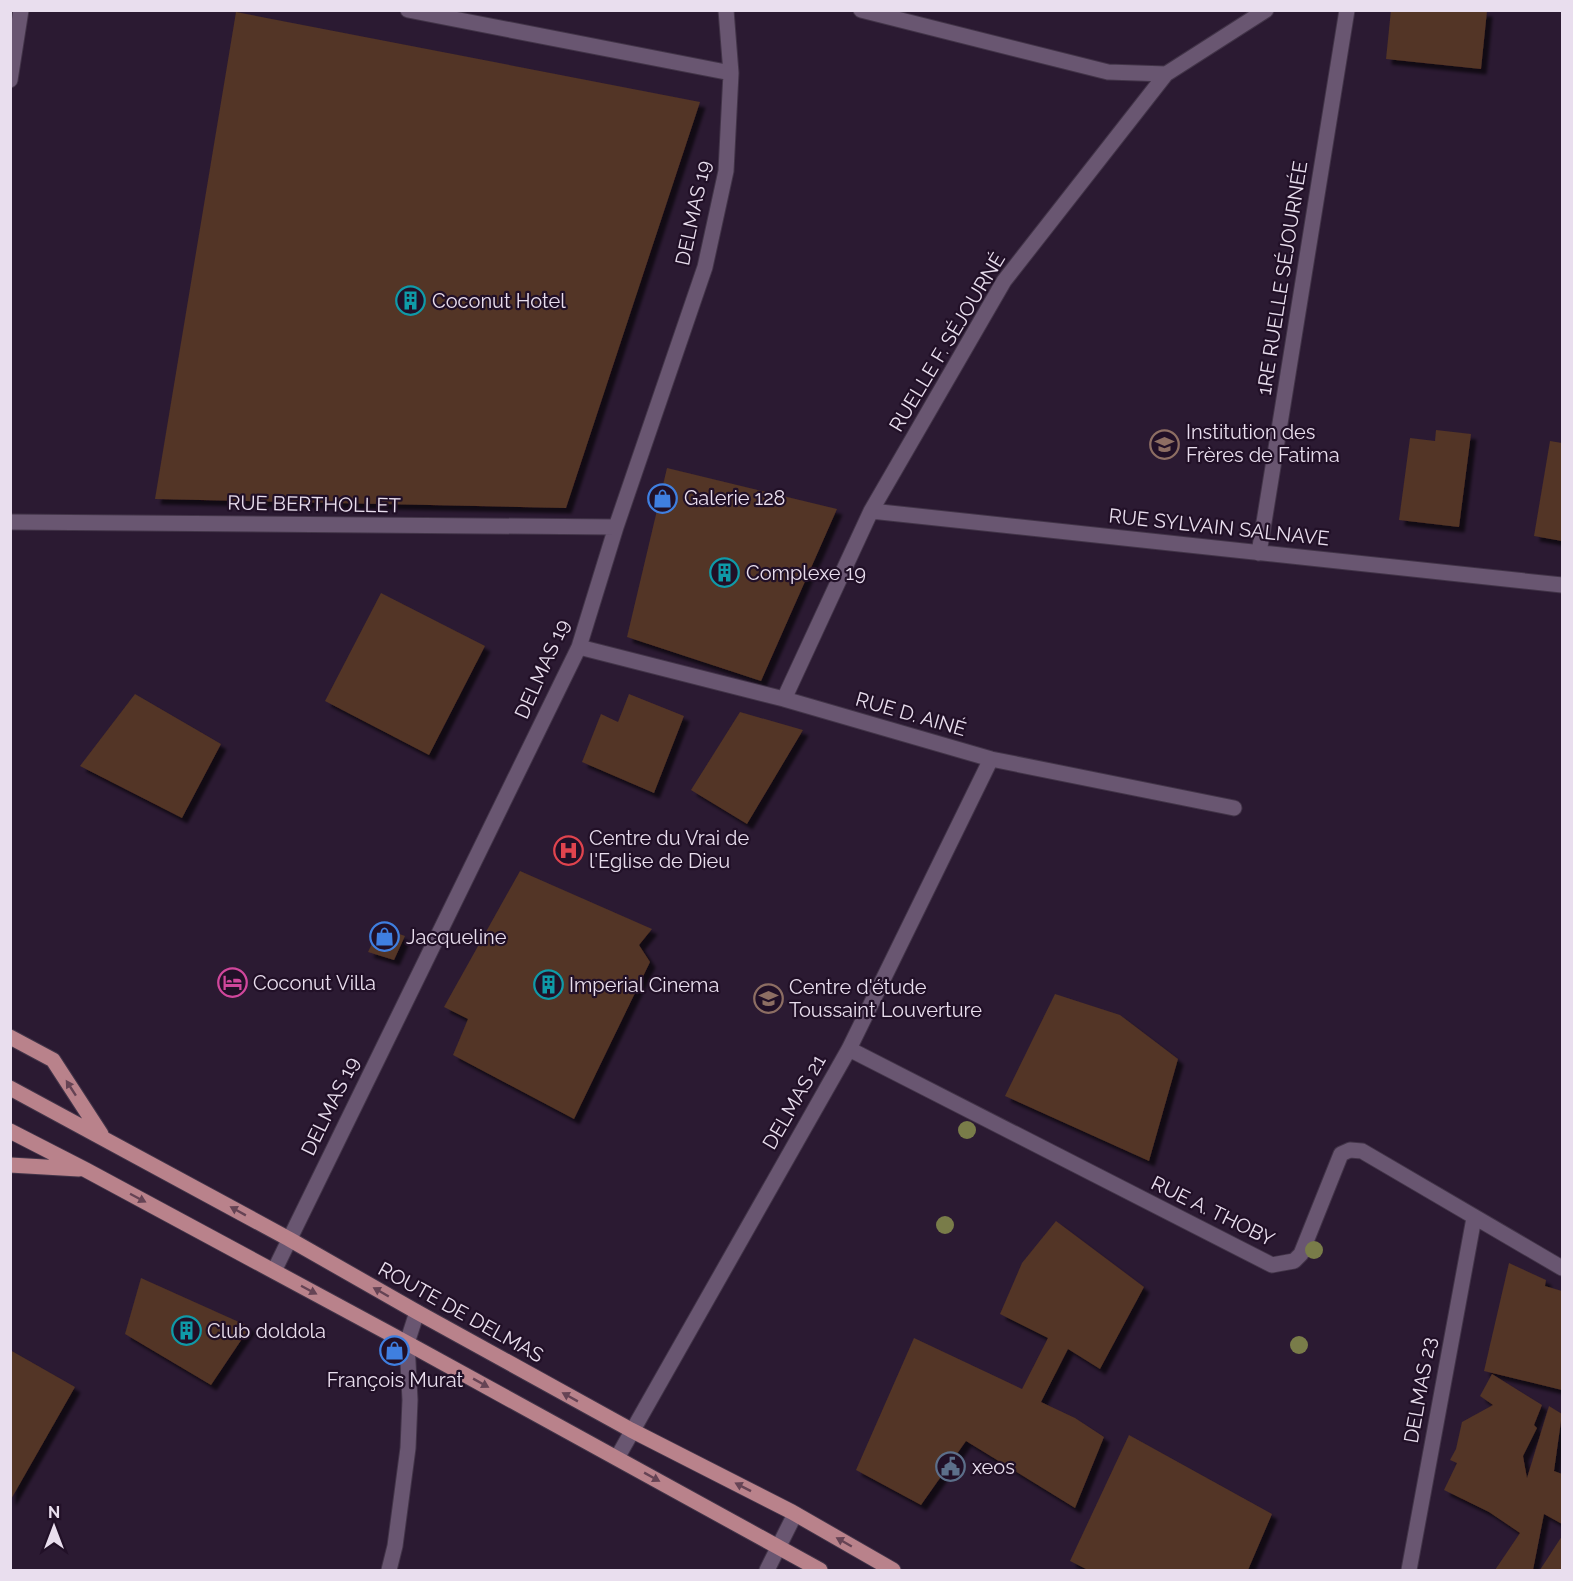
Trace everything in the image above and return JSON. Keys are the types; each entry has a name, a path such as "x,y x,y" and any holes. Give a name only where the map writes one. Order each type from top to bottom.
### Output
{"main road":[{"path":"10,1036 53,1060 103,1137"},
{"name":"ROUTE DE DELMAS","path":"10,1088 289,1239 631,1430 795,1514 893,1570"},
{"path":"10,1131 407,1343 820,1570"},
{"path":"10,1165 86,1170"}],"street":[{"path":"10,80 21,10"},
{"path":"408,10 731,73"},
{"name":"DELMAS 19","path":"274,1271 579,647 616,527 705,267 726,171 731,73 726,10"},
{"path":"861,10 1108,72 1166,74"},
{"name":"RUELLE F. SÉJOURNÉ","path":"784,699 871,511 1004,281 1166,74 1266,10"},
{"name":"1RE RUELLE SÉJOURNÉE","path":"1259,553 1347,10"},
{"name":"RUE SYLVAIN SALNAVE","path":"871,511 1563,585"},
{"name":"RUE BERTHOLLET","path":"10,522 616,527"},
{"name":"RUE D. AINÉ","path":"579,647 784,699 992,759 1234,808"},
{"name":"DELMAS 21","path":"617,1458 849,1049 992,759"},
{"name":"RUE A. THOBY","path":"849,1049 1272,1265 1294,1262 1301,1254 1341,1154 1350,1150 1362,1151 1473,1218 1563,1268"},
{"name":"DELMAS 23","path":"1409,1570 1473,1218"},
{"path":"389,1570 395,1546 408,1448 410,1400 407,1343 417,1312"},
{"path":"766,1570 795,1514"}],"building":[{"path":"1391,10 1487,11 1481,69 1386,59"},
{"name":"Coconut Hotel","path":"236,12 700,102 566,508 155,499"},
{"path":"1436,430 1471,434 1459,527 1399,520 1410,438 1435,441"},
{"path":"1550,441 1562,443 1562,541 1534,536"},
{"name":"Complexe 19","path":"667,468 837,509 761,681 627,637"},
{"path":"381,593 485,646 429,755 325,701"},
{"path":"135,694 221,744 182,818 80,766"},
{"path":"629,694 684,716 654,793 582,762 601,714 618,722"},
{"path":"740,712 803,730 747,824 691,790"},
{"name":"Imperial Cinema","path":"520,871 652,929 639,945 650,962 574,1119 453,1055 468,1019 444,1007"},
{"path":"380,927 405,936 394,960 368,952"},
{"path":"1055,994 1120,1015 1178,1059 1149,1161 1005,1096"},
{"path":"1056,1221 1144,1287 1100,1369 1068,1349 1041,1402 1075,1418 1104,1437 1075,1508 966,1441 921,1505 856,1470 914,1338 1022,1389 1048,1338 1000,1314 1022,1263"},
{"path":"1509,1263 1546,1280 1545,1286 1562,1291 1562,1390 1484,1371"},
{"name":"Club doldola","path":"141,1278 250,1327 211,1385 125,1334"},
{"path":"10,1350 75,1387 10,1501"},
{"path":"1492,1374 1542,1405 1534,1425 1537,1428 1523,1456 1527,1478 1549,1406 1562,1414 1554,1471 1562,1474 1562,1524 1544,1514 1533,1570 1495,1570 1520,1533 1489,1512 1444,1490 1457,1463 1450,1460 1456,1449 1462,1422 1493,1405 1480,1396"},
{"path":"1129,1435 1272,1514 1248,1570 1088,1570 1070,1561"},
{"path":"1562,1536 1562,1570 1540,1570"}],"place":[{"name":"Coconut Hotel","path":"411,301"},
{"name":"Institution des Frères de Fatima","path":"1165,444"},
{"name":"Galerie 128","path":"663,498"},
{"name":"Complexe 19","path":"725,573"},
{"name":"Centre du Vrai de l'Eglise de Dieu","path":"568,850"},
{"name":"Jacqueline","path":"385,937"},
{"name":"Coconut Villa","path":"232,983"},
{"name":"Imperial Cinema","path":"548,985"},
{"name":"Centre d'étude Toussaint Louverture","path":"768,998"},
{"name":"Club doldola","path":"186,1331"},
{"name":"François Murat","path":"395,1350"},
{"name":"xeos","path":"951,1467"}]}
